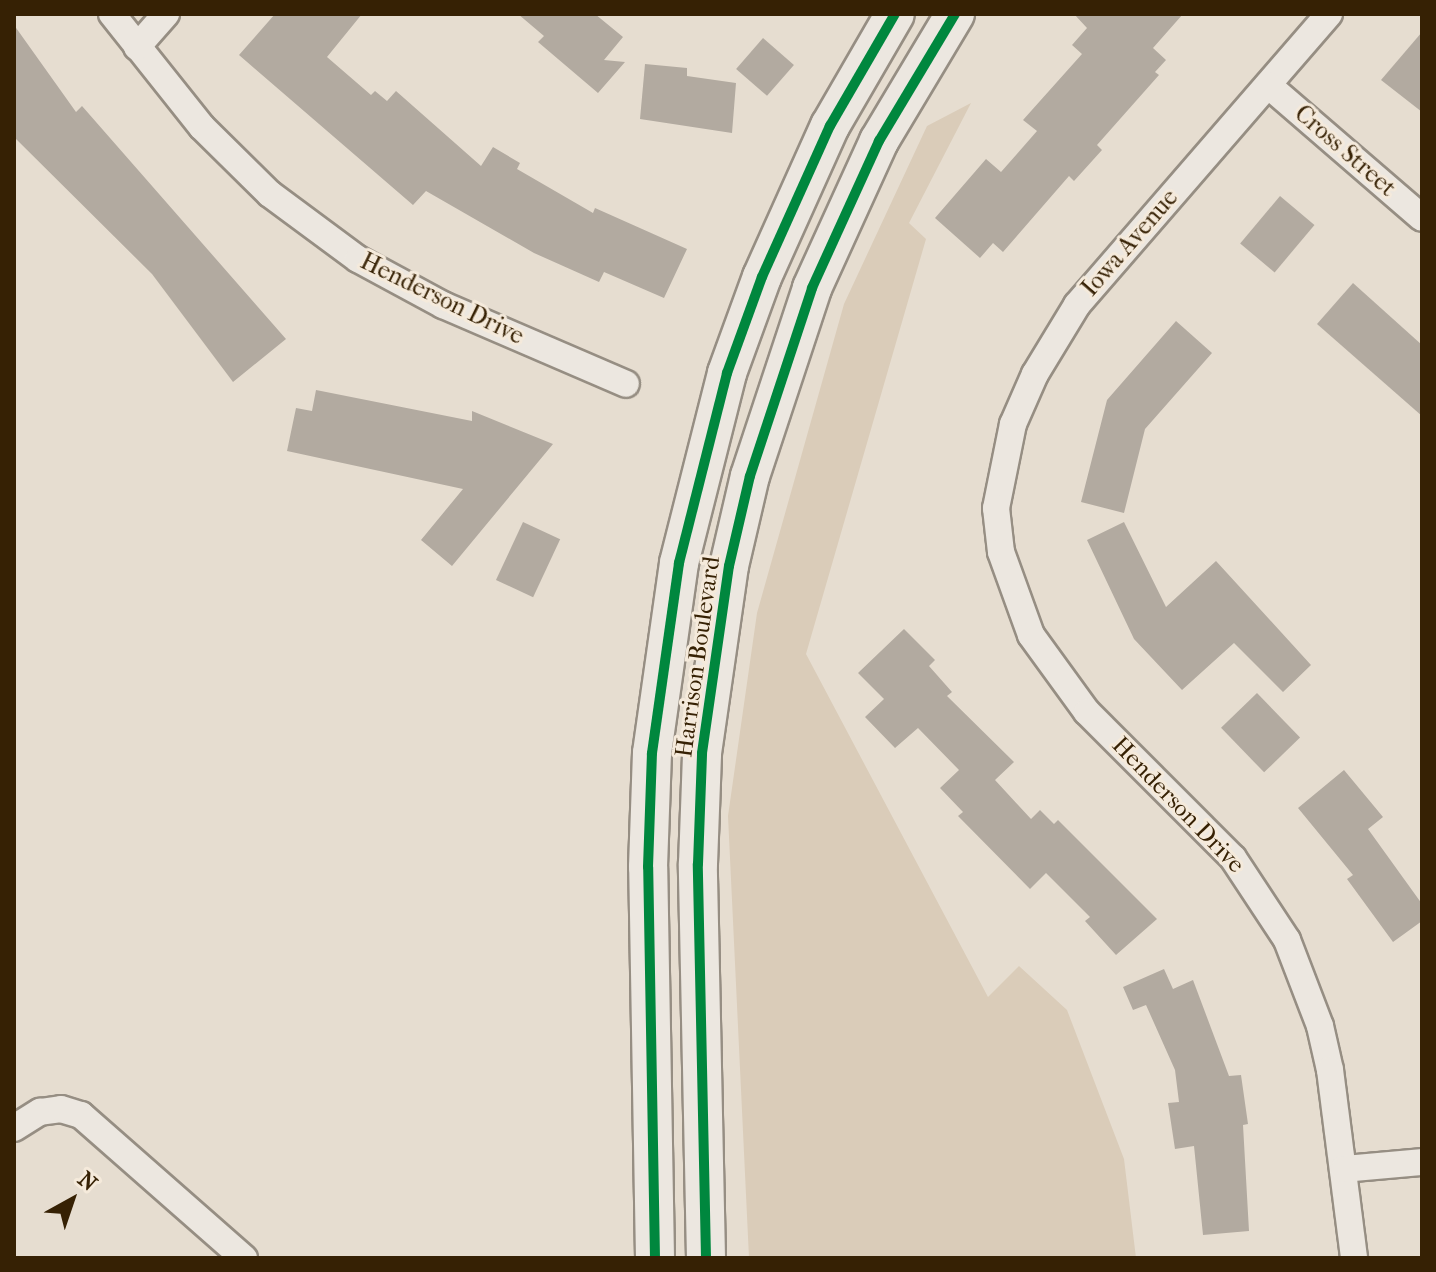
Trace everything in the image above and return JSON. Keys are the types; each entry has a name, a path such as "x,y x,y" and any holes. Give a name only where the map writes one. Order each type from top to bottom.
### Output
{"main road":[{"name":"Harrison Boulevard","path":"655,1258 651,781 679,563 727,373 762,277 830,126 895,14"},
{"name":"Harrison Boulevard","path":"706,1258 698,864 702,753 729,566 758,449 812,288 879,141 955,14"}],"street":[{"name":"Henderson Drive","path":"112,14 202,127 270,194 358,259 443,305 626,384"},
{"path":"137,47 166,14"},
{"name":"Iowa Avenue","path":"996,508 1013,424 1054,338 1077,305 1329,14"},
{"name":"Cross Street","path":"1268,85 1422,218"},
{"name":"Henderson Drive","path":"996,508 1001,552 1031,635 1087,712 1233,858 1287,940 1320,1026 1344,1169 1354,1258"},
{"path":"14,1128 40,1112 61,1109 81,1115 244,1258"},
{"path":"1344,1169 1422,1162"}],"shaded area":[{"path":"971,103 909,223 926,239 806,654 988,997 1019,966 1067,1010 1124,1159 1136,1258 749,1258 728,816 757,613 844,304 927,126"}],"building":[{"path":"275,14 362,14 327,57 371,95 375,91 387,101 396,91 481,166 493,147 520,163 517,169 593,213 595,208 687,249 664,298 604,272 599,282 534,253 426,191 413,205 239,55"},
{"path":"518,14 595,14 623,37 604,60 625,62 598,93 538,42 544,36"},
{"path":"1074,14 1183,14 1153,48 1166,60 1155,72 1159,75 1097,145 1102,150 1074,181 1069,176 1003,252 993,243 980,258 935,218 986,159 1001,172 1037,131 1023,120 1082,54 1072,45 1087,28"},
{"path":"14,25 76,112 82,106 286,339 233,382 152,274 14,137"},
{"path":"1422,32 1422,112 1381,80"},
{"path":"763,38 794,65 767,96 736,69"},
{"path":"645,64 687,68 687,76 736,83 732,133 640,119"},
{"path":"1280,196 1314,225 1275,272 1240,243"},
{"path":"1353,283 1422,345 1422,416 1317,324"},
{"path":"1176,321 1212,353 1145,429 1124,513 1081,502 1107,400"},
{"path":"316,390 472,421 472,411 553,444 452,566 421,540 463,489 287,451 296,408 312,411"},
{"path":"523,522 560,539 533,597 496,580"},
{"path":"1124,522 1166,607 1216,561 1311,665 1283,692 1234,643 1182,690 1134,639 1087,540"},
{"path":"904,629 935,660 929,666 952,692 947,696 1014,762 995,780 1031,819 1040,810 1054,824 1058,820 1157,919 1116,955 1085,921 1090,917 1046,873 1030,889 958,816 963,812 940,788 959,770 918,728 895,748 865,717 884,699 858,673"},
{"path":"1257,693 1300,738 1264,772 1221,728"},
{"path":"1344,770 1383,817 1368,829 1422,904 1422,921 1393,942 1347,879 1353,875 1298,808"},
{"path":"1164,969 1173,989 1193,980 1229,1076 1241,1075 1248,1124 1243,1125 1249,1231 1203,1235 1194,1146 1175,1149 1168,1103 1179,1102 1175,1070 1146,1005 1133,1010 1123,987"}],"cycle path":[{"path":"655,1258 648,867 652,753 679,563 727,373 762,277 830,126 895,14"},
{"path":"706,1258 698,864 702,753 729,566 750,476 812,288 879,141 955,14"}]}
